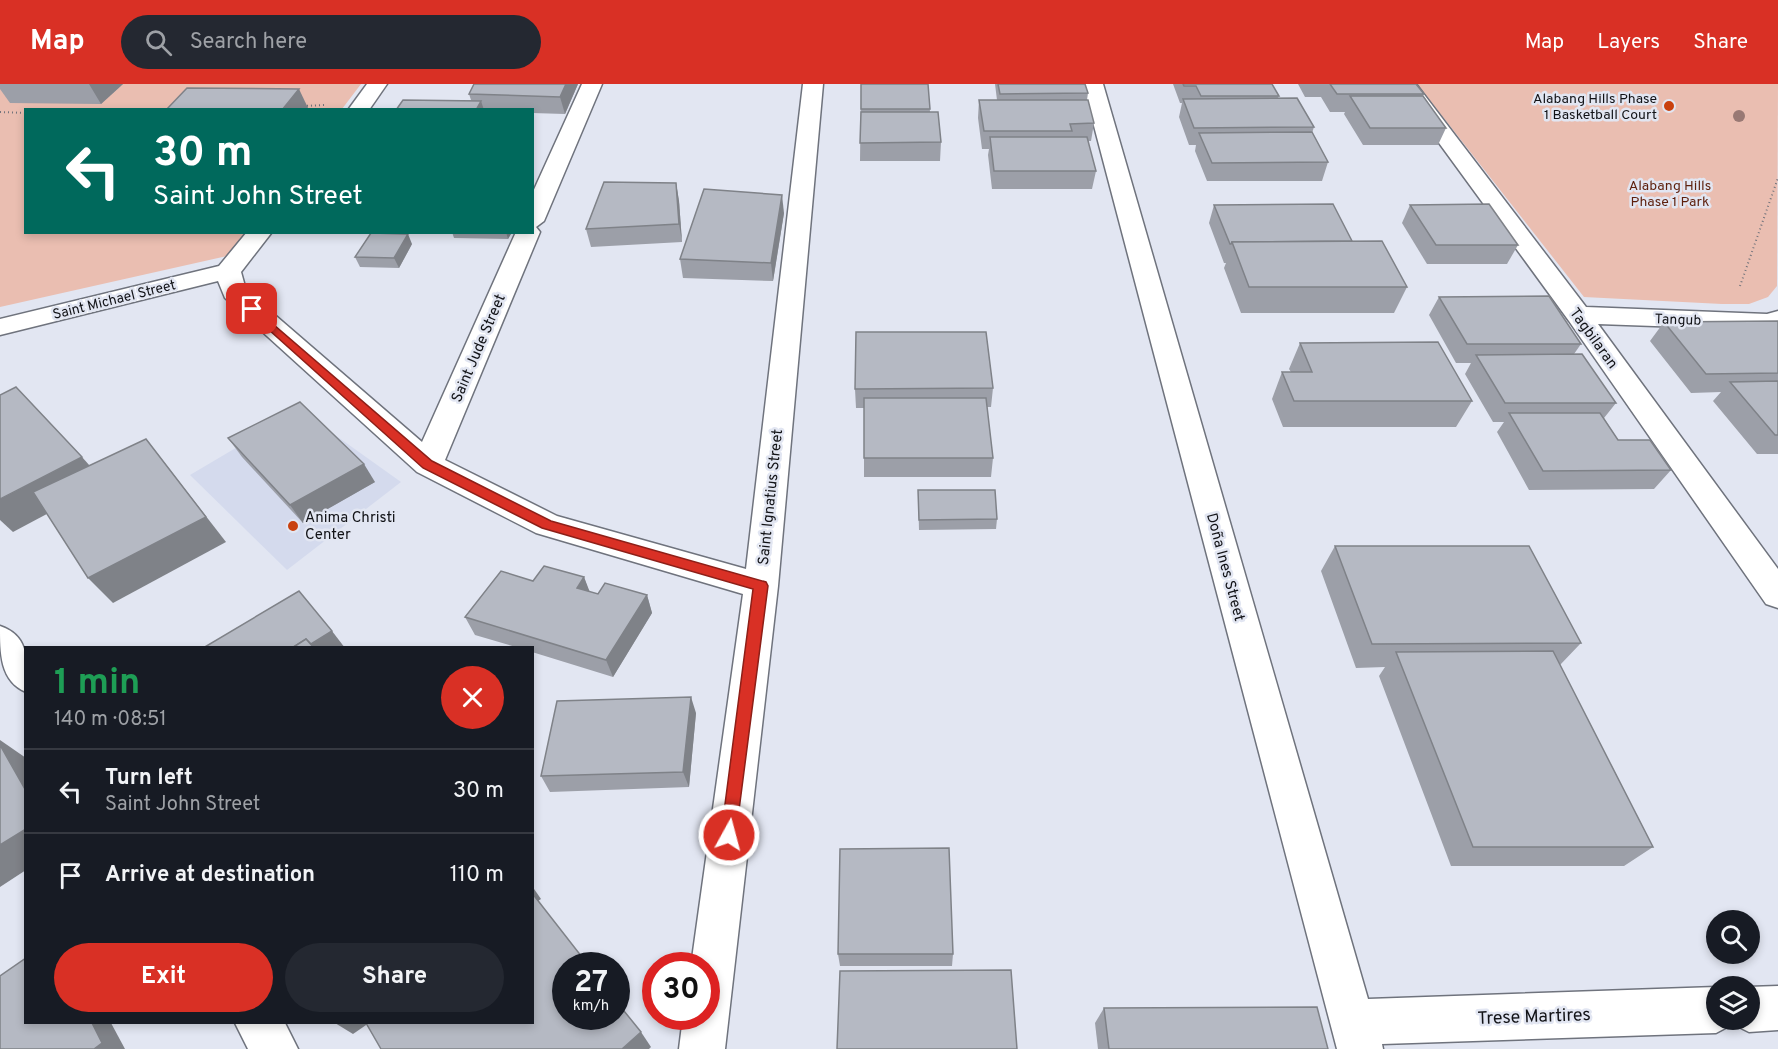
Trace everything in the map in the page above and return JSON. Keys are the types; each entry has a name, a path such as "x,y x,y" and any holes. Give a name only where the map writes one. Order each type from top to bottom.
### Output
{"street":[{"path":"361,107 376,84"},
{"path":"534,216 592,84"},
{"name":"Saint Ignatius Street","path":"714,952 761,586 813,84"},
{"name":"Doña Ines Street","path":"1093,84 1356,1035"},
{"name":"Tagbilaran","path":"1406,84 1578,315 1778,595"},
{"path":"258,234 228,271 234,293 428,464 547,525 761,586"},
{"name":"Saint Jude Street","path":"428,464 527,234"},
{"name":"Saint Michael Street","path":"0,327 228,271"},
{"name":"Tangub","path":"1578,315 1767,322 1778,319"},
{"path":"0,640 24,674"},
{"path":"1760,1009 1778,1008"},
{"name":"Trese Martires","path":"1356,1035 1706,1011"},
{"name":"Saint Ignatius Street","path":"702,1049 704,1030"}],"path":[{"path":"294,106 361,107"},
{"path":"0,112 24,113"},
{"path":"1739,288 1778,178"}],"shaded area":[{"name":"Anima Christi Center","path":"300,410 401,482 287,570 190,475"}],"green space":[{"path":"0,84 361,84 343,108 24,108 24,234 245,234 227,256 0,307"},
{"name":"Alabang Hills Phase 1 Park","path":"1417,84 1778,84 1777,286 1768,297 1749,304 1584,297"}],"building":[{"path":"474,84 566,84 560,97 469,94"},
{"path":"861,84 928,84 930,109 861,109"},
{"path":"998,84 1085,84 1088,93 1000,94"},
{"path":"1183,84 1272,84 1279,96 1201,96 1196,86 1184,86"},
{"path":"1330,84 1416,84 1424,94 1337,94"},
{"path":"187,88 299,89 284,108 168,108"},
{"path":"1350,96 1423,96 1446,128 1370,128"},
{"path":"1297,98 1314,127 1194,128 1183,99"},
{"path":"403,100 481,101 477,108 397,108"},
{"path":"979,100 1088,100 1094,123 1070,124 1072,131 984,131"},
{"path":"861,112 938,112 941,142 860,143"},
{"path":"1312,132 1328,162 1212,163 1199,133"},
{"path":"990,137 1087,137 1096,171 994,171"},
{"path":"604,182 676,183 679,224 586,229"},
{"path":"704,189 782,195 771,263 680,259"},
{"path":"1333,204 1352,241 1232,242 1230,244 1214,205"},
{"path":"1489,204 1518,245 1436,245 1410,205"},
{"path":"370,234 408,234 394,258 355,257"},
{"path":"1382,241 1407,287 1249,287 1232,242"},
{"path":"1549,296 1581,344 1467,344 1439,297"},
{"path":"1778,321 1778,373 1706,374 1664,322"},
{"path":"856,332 986,332 993,388 855,389"},
{"path":"1438,342 1472,401 1294,401 1282,372 1312,372 1300,343"},
{"path":"1582,354 1616,403 1505,403 1476,355"},
{"path":"1778,381 1778,435 1775,435 1730,382"},
{"path":"16,387 82,457 0,499 0,395"},
{"path":"864,398 986,398 993,458 864,458"},
{"path":"300,402 364,464 290,505 228,438"},
{"path":"1509,413 1600,413 1618,440 1650,440 1671,470 1543,471"},
{"path":"146,439 206,517 88,578 33,492"},
{"path":"918,490 995,490 997,519 919,520"},
{"path":"1335,546 1529,546 1581,643 1372,644"},
{"path":"544,566 584,577 577,588 598,594 605,583 647,595 606,660 465,617 501,571 533,581"},
{"path":"299,591 332,631 311,644 306,639 295,646 206,646"},
{"path":"306,639 312,646 295,646"},
{"path":"1553,651 1653,847 1473,847 1396,652"},
{"path":"691,697 683,772 541,776 557,701"},
{"path":"0,745 24,787 24,830 0,845"},
{"path":"949,848 953,954 838,954 840,849"},
{"path":"534,896 578,952 552,952 552,1030 630,1030 630,1018 641,1032 622,1049 381,1049 367,1024 534,1024"},
{"path":"24,959 24,1024 92,1024 102,1043 94,1049 0,1049 0,976"},
{"path":"1011,970 1017,1049 837,1049 840,971"},
{"path":"1317,1007 1328,1049 1109,1049 1104,1008"}],"place":[{"name":"Alabang Hills Phase 1 Basketball Court","path":"1669,106"},
{"name":"Anima Christi Center","path":"293,526"}],"route":[{"path":"252,309 428,464 547,525 761,586 729,835"}]}
